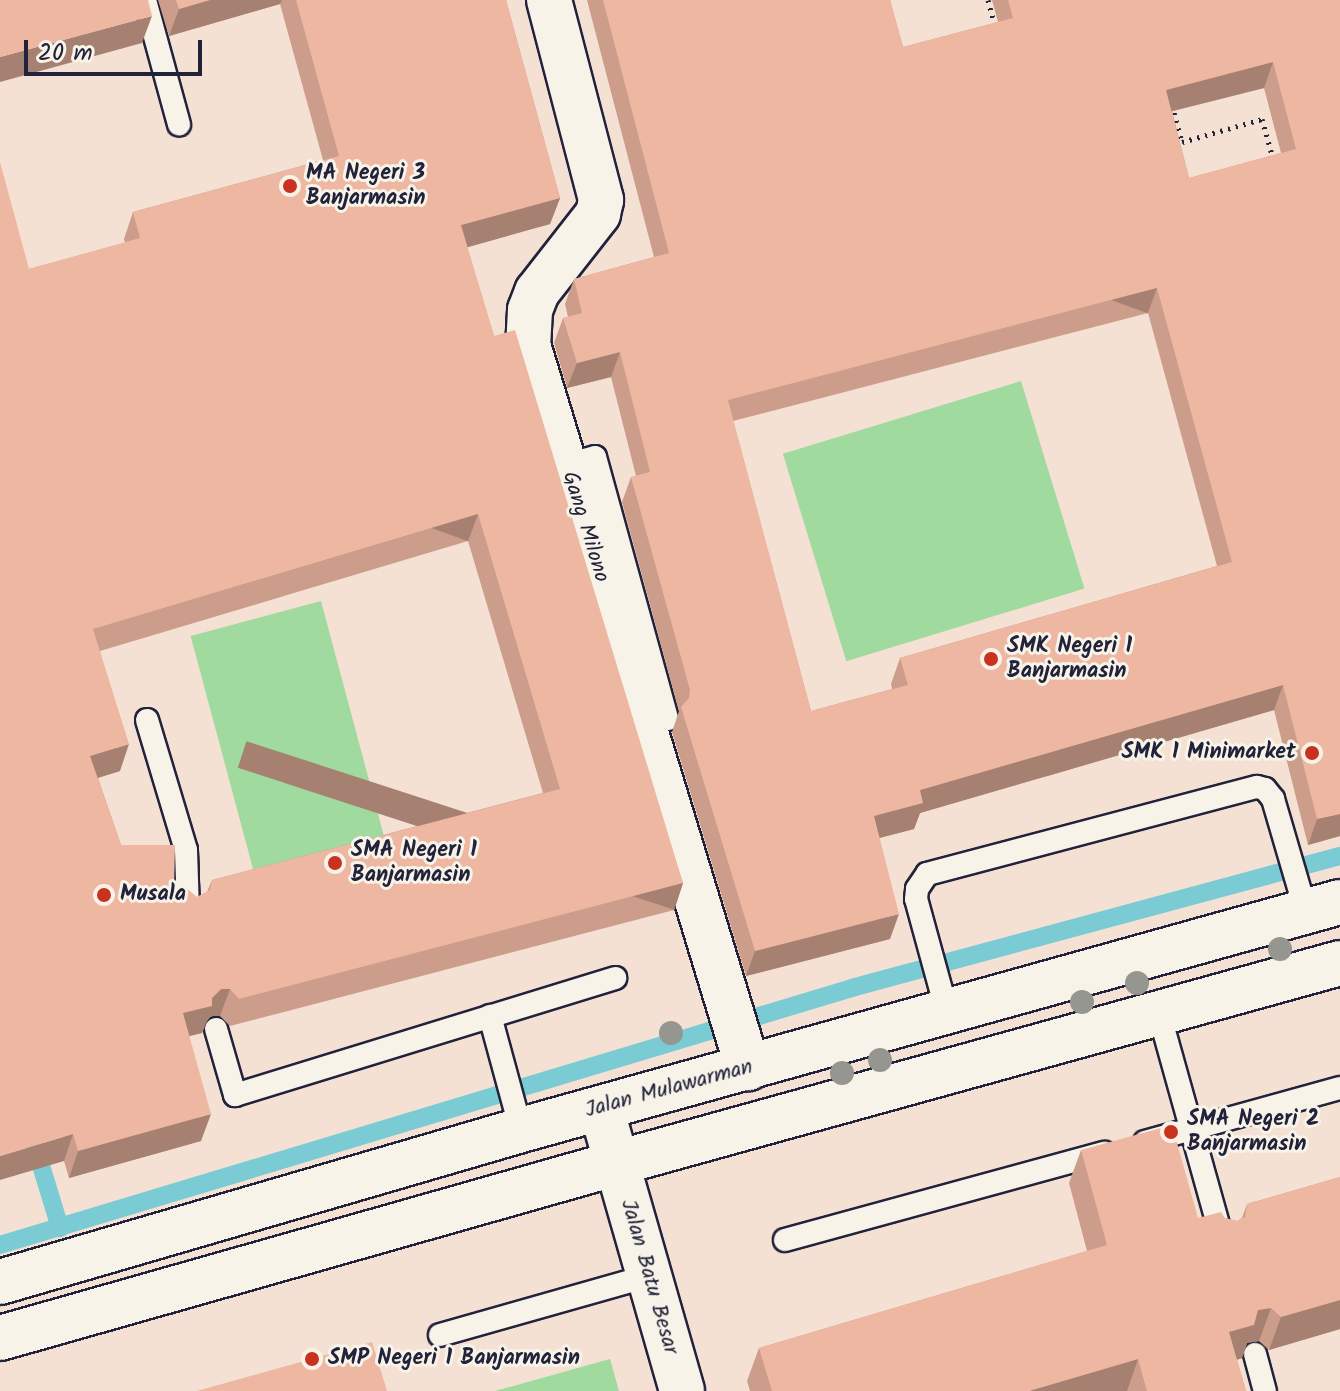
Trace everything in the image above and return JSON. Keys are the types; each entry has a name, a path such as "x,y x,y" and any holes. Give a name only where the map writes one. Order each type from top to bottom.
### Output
{"street":[{"name":"Gang Milono","path":"549,0 601,195 598,214 537,292 529,321 528,345 748,1068"},
{"name":"Jalan Mulawarman","path":"0,1282 521,1130 748,1068 943,996 1315,899"},
{"path":"0,1338 1340,963"},
{"name":"Jalan Batu Besar","path":"601,1108 682,1391"}],"lane":[{"path":"145,0 179,124"},
{"path":"566,465 595,457 667,719"},
{"path":"147,720 186,850 188,910"},
{"path":"943,996 916,899 917,889 927,874 1257,787 1270,793 1286,849 1315,899"},
{"path":"216,1029 235,1095 615,978"},
{"path":"1159,1013 1222,1241"},
{"path":"490,1016 521,1130"},
{"path":"785,1240 1340,1088"},
{"path":"440,1335 648,1276"},
{"path":"1255,1354 1265,1391"}],"path":[{"path":"988,0 996,29"},
{"path":"1169,96 1182,142 1262,119 1275,164"}],"green space":[{"path":"1021,381 1084,589 846,661 783,454"},
{"path":"321,601 390,858 259,893 191,636"},
{"path":"610,1359 619,1391 495,1391"}],"building":[{"path":"0,0 148,0 152,16 0,57"},
{"path":"176,0 210,0 179,9"},
{"path":"296,0 506,0 560,198 461,225 494,336 515,330 683,883 239,999 230,989 221,989 212,998 212,1006 183,1013 211,1114 78,1151 73,1134 0,1156 0,162 29,269 140,238 133,212 339,156","holes":["478,514 560,789 212,880 210,890 197,897 185,887 174,890 175,845 121,845 90,756 129,744 93,629"]},
{"path":"603,0 890,0 903,47 1013,18 1008,0 1340,0 1340,814 1317,819 1283,685 920,790 923,803 874,816 899,914 755,951 681,707 689,698 690,690 631,477 650,472 620,352 577,363 563,318 582,313 574,279 669,253","holes":["1273,62 1296,149 1189,178 1166,90","1157,288 1232,562 900,658 908,685 811,711 728,400"]},
{"path":"1172,1125 1198,1218 1221,1212 1225,1218 1237,1221 1245,1217 1247,1204 1340,1177 1340,1300 1281,1317 1271,1308 1258,1310 1254,1325 1229,1332 1246,1391 1147,1391 1138,1359 1029,1391 772,1391 759,1348 1107,1245 1081,1150"},
{"path":"372,1342 387,1391 197,1391"}],"waterway":[{"path":"0,1245 855,987 1340,856"},
{"path":"35,1146 60,1228"}],"place":[{"name":"MA Negeri 3 Banjarmasin","path":"290,186"},
{"name":"SMK Negeri 1 Banjarmasin","path":"991,659"},
{"name":"SMK 1 Minimarket","path":"1312,753"},
{"name":"SMA Negeri 1 Banjarmasin","path":"335,863"},
{"name":"Musala","path":"104,895"},
{"name":"SMA Negeri 2 Banjarmasin","path":"1171,1132"},
{"name":"SMP Negeri 1 Banjarmasin","path":"312,1359"}]}
